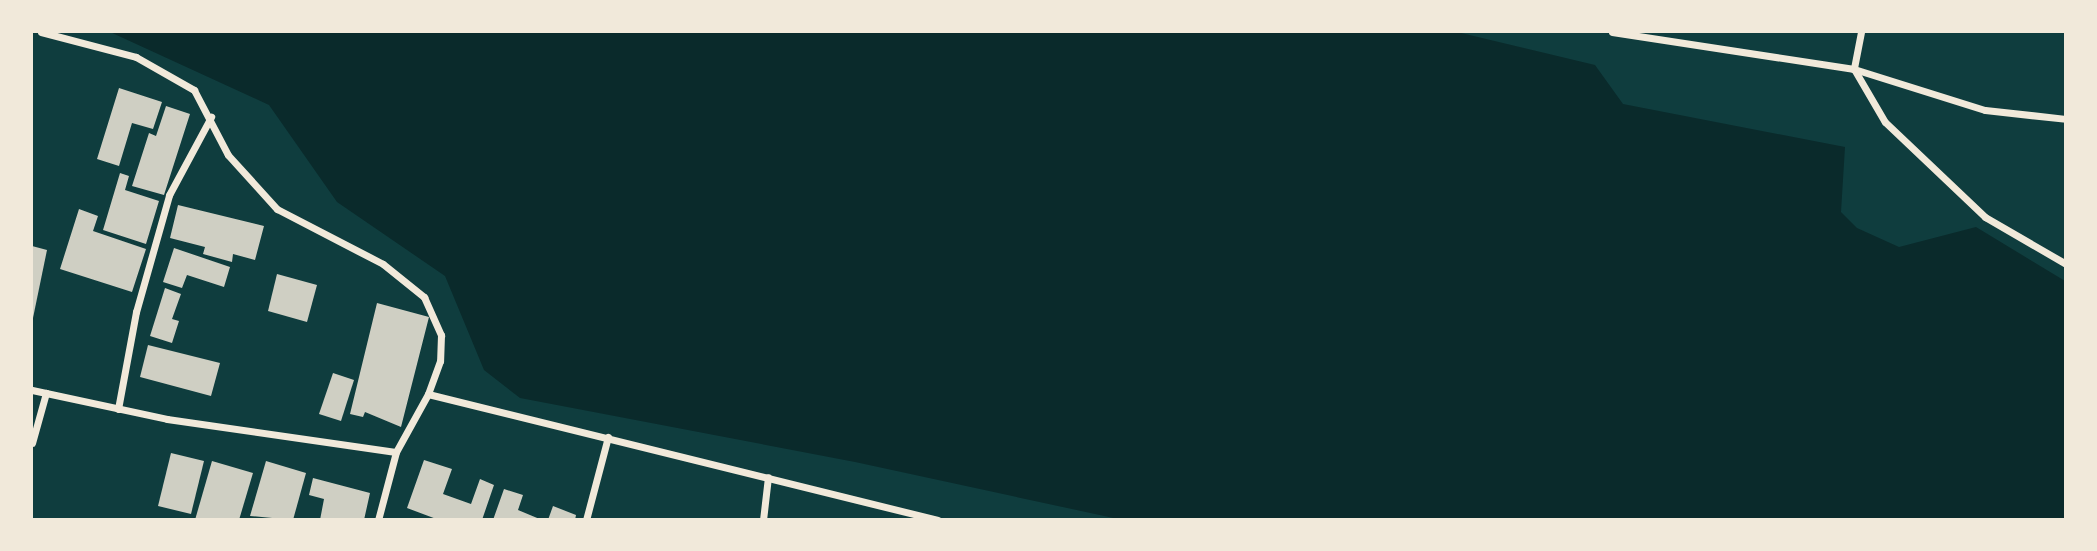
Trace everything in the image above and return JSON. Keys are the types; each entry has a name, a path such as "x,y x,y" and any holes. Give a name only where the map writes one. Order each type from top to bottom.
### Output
{"street":[{"path":"41,32 136,57 165,71 194,90 211,117 228,155 278,209 383,264 424,297 441,335 440,361 428,394 396,452 378,520"},
{"path":"1612,32 1854,69 1985,110 2066,119"},
{"path":"1861,32 1854,69 1885,122 1984,217 2066,264"},
{"path":"118,408 136,312 169,195 211,117"},
{"path":"32,390 118,408 396,452"},
{"path":"32,443 46,393"},
{"path":"428,394 938,520"},
{"path":"586,520 608,437"},
{"path":"764,520 768,477"}],"water":[{"path":"110,32 1457,32 1595,65 1623,104 1845,147 1841,212 1857,228 1899,247 1976,227 2065,281 2065,519 1118,519 855,462 520,398 484,370 445,276 337,202 269,105"}],"building":[{"path":"119,88 162,102 153,129 132,123 119,166 97,159"},
{"path":"166,106 190,114 164,195 132,186 149,133 156,136"},
{"path":"120,173 129,176 125,190 159,201 146,244 103,230"},
{"path":"178,205 264,226 255,260 233,254 232,262 203,254 205,247 170,238"},
{"path":"79,209 98,216 93,231 146,249 132,292 60,269"},
{"path":"32,246 47,250 33,318 32,318"},
{"path":"174,248 230,267 224,287 187,275 182,288 163,282"},
{"path":"277,274 317,285 307,322 268,311"},
{"path":"165,288 181,294 172,319 179,321 172,343 150,336"},
{"path":"377,303 429,317 401,427 365,412 363,417 350,414"},
{"path":"148,345 220,363 211,396 140,377"},
{"path":"333,373 354,380 341,421 319,414"},
{"path":"171,453 204,461 191,514 158,506"},
{"path":"424,460 452,469 443,494 471,504 480,479 494,485 482,520 439,520 407,508"},
{"path":"212,461 253,473 239,520 195,520"},
{"path":"266,461 306,473 293,520 250,516"},
{"path":"313,478 370,493 364,520 320,520 324,499 309,495"},
{"path":"504,489 523,495 518,510 542,520 493,520"},
{"path":"553,506 576,515 575,520 548,520"}]}
